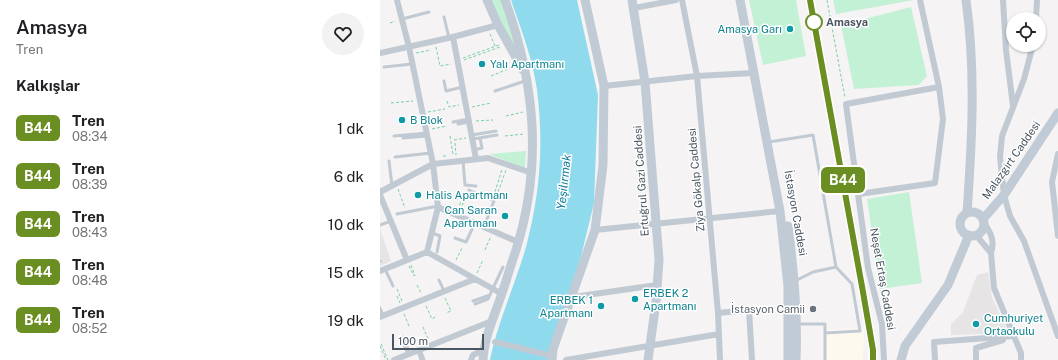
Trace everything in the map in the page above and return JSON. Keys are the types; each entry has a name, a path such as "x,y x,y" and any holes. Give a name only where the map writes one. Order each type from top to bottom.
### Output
{"street":[{"path":"397,0 410,50 433,164 438,206 427,252"},
{"path":"487,0 527,78"},
{"path":"483,360 483,350 492,321 495,293 518,242 532,173 532,110 520,42 505,0"},
{"path":"495,342 552,358 553,349 595,230 603,165 604,86 585,0"},
{"path":"633,4 676,0"},
{"name":"Ziya Gökalp Caddesi","path":"682,0 697,76 718,314 720,360"},
{"name":"İstasyon Caddesi","path":"740,0 752,73 787,224 795,281 797,324 796,360"},
{"path":"859,194 936,183 942,119 939,87 920,0"},
{"path":"966,0 972,37 972,124 967,213 961,223 963,230 972,235 991,253"},
{"path":"1003,0 1006,50 1013,108"},
{"path":"1036,12 1037,0"},
{"name":"Ertuğrul Gazi Caddesi","path":"633,4 645,82 659,260 648,360"},
{"path":"380,53 410,50 434,41 451,38 498,24"},
{"path":"451,38 458,61 476,159"},
{"path":"1031,52 1024,79 1002,136 1000,157 1004,195 1010,216 1024,241 1058,336"},
{"path":"604,86 697,76 752,73"},
{"path":"846,104 939,87"},
{"name":"Neşet Ertaş Caddesi","path":"846,104 868,268 882,324 884,360"},
{"name":"Malazgirt Caddesi","path":"984,221 1004,195 1058,113"},
{"name":"İstasyon Caddesi","path":"769,142 780,211 788,286 788,360"},
{"path":"1058,154 1052,182 1058,236"},
{"path":"380,192 433,164 488,158 532,173"},
{"path":"380,195 407,260"},
{"path":"438,206 484,227 491,232 518,242"},
{"path":"595,230 780,211"},
{"path":"967,213 978,213 992,236 994,246 991,253 994,288 1022,358"},
{"path":"901,360 905,346 948,285 972,235 982,230 984,221"},
{"path":"427,252 495,293"},
{"path":"383,270 427,252"},
{"path":"381,316 395,315 403,308 474,279"},
{"path":"572,297 657,285"},
{"path":"718,314 749,310 752,360"},
{"path":"1051,315 1058,312"},
{"path":"394,360 492,321"},
{"path":"566,360 719,334"},
{"path":"934,360 934,342 1014,336"},
{"path":"976,360 976,348 1014,336"},
{"path":"471,360 474,355 483,350"}],"lane":[{"path":"402,19 429,12"},
{"path":"444,17 451,38"},
{"path":"384,68 412,64"},
{"path":"495,91 527,78"},
{"path":"444,81 446,91 463,88"},
{"path":"453,122 469,121"},
{"path":"458,124 469,121"},
{"path":"472,137 496,131"},
{"path":"394,136 427,133"},
{"path":"403,138 427,133"},
{"path":"472,137 480,138 497,135"},
{"path":"769,142 813,135 836,267 852,284 860,331 825,333"},
{"path":"474,150 482,148 480,138"},
{"path":"395,156 431,153"},
{"path":"389,161 394,185"},
{"path":"458,162 465,186 476,186"},
{"path":"469,190 494,201 484,227"},
{"path":"397,214 438,206"},
{"path":"380,225 391,220"},
{"path":"455,238 466,242 475,223"},
{"path":"432,233 440,236 437,252"},
{"path":"474,303 488,299 495,293 504,267"},
{"path":"795,281 813,272 836,267"},
{"path":"383,270 393,286"},
{"path":"439,280 443,291"},
{"path":"380,308 381,316"},
{"path":"797,324 825,324 826,360"},
{"path":"402,337 409,354"},
{"path":"419,350 423,360"}],"path":[{"path":"827,0 846,104"},
{"path":"488,28 495,47"},
{"path":"434,41 440,66 508,43"},
{"path":"458,61 508,43"},
{"path":"410,50 431,50"},
{"path":"492,76 520,64"},
{"path":"391,103 420,100"},
{"path":"447,101 449,107 491,104"},
{"path":"423,114 445,109"},
{"path":"506,116 532,110"},
{"path":"469,121 493,120"},
{"path":"427,133 447,126"},
{"path":"505,136 533,133"},
{"path":"450,136 458,162"},
{"path":"454,140 472,137"},
{"path":"455,143 458,162"},
{"path":"495,192 506,164"},
{"path":"498,192 506,164"},
{"path":"394,185 405,209"},
{"path":"457,215 469,190"},
{"path":"457,215 464,191"},
{"path":"485,250 491,232"},
{"path":"453,267 462,248"},
{"path":"407,260 414,276"},
{"path":"474,279 483,260"},
{"path":"417,285 432,318 437,316"},
{"path":"397,289 409,326"},
{"path":"443,291 451,311 446,313"},
{"path":"397,296 403,308"},
{"path":"423,327 430,346"},
{"path":"381,345 387,360"}],"shaded area":[{"path":"380,229 391,261 380,266"},
{"path":"988,272 992,298 1009,333 951,335 951,324 963,312 977,275"},
{"path":"864,328 863,360 824,360 824,330"}],"green space":[{"path":"490,0 502,0 519,56"},
{"path":"749,0 796,0 806,56 763,65"},
{"path":"833,0 914,0 836,14"},
{"path":"911,7 927,76 919,85 854,89 841,25"},
{"path":"526,151 525,168 489,154"},
{"path":"909,192 922,283 880,289 867,199"}],"water":[{"name":"Yeşilırmak","path":"511,0 577,0 598,95 594,203 576,277 548,360 490,360 497,331 526,247 535,208 539,169 540,131 537,90 533,67"}],"railway":[{"path":"810,0 863,292 873,350 873,360"}],"train":[{"name":"B44","path":"810,0 863,292 873,350 873,360"}],"place":[{"name":"Amasya","path":"814,22"},
{"name":"Amasya Garı","path":"790,29"},
{"name":"Yalı Apartmanı","path":"482,64"},
{"name":"B Blok","path":"402,120"},
{"name":"Halis Apartmanı","path":"418,195"},
{"name":"Can Saran Apartmanı","path":"505,216"},
{"name":"ERBEK 2 Apartmanı","path":"635,299"},
{"name":"ERBEK 1 Apartmanı","path":"601,306"},
{"name":"İstasyon Camii","path":"813,309"},
{"name":"Cumhuriyet Ortaokulu","path":"976,324"}]}
